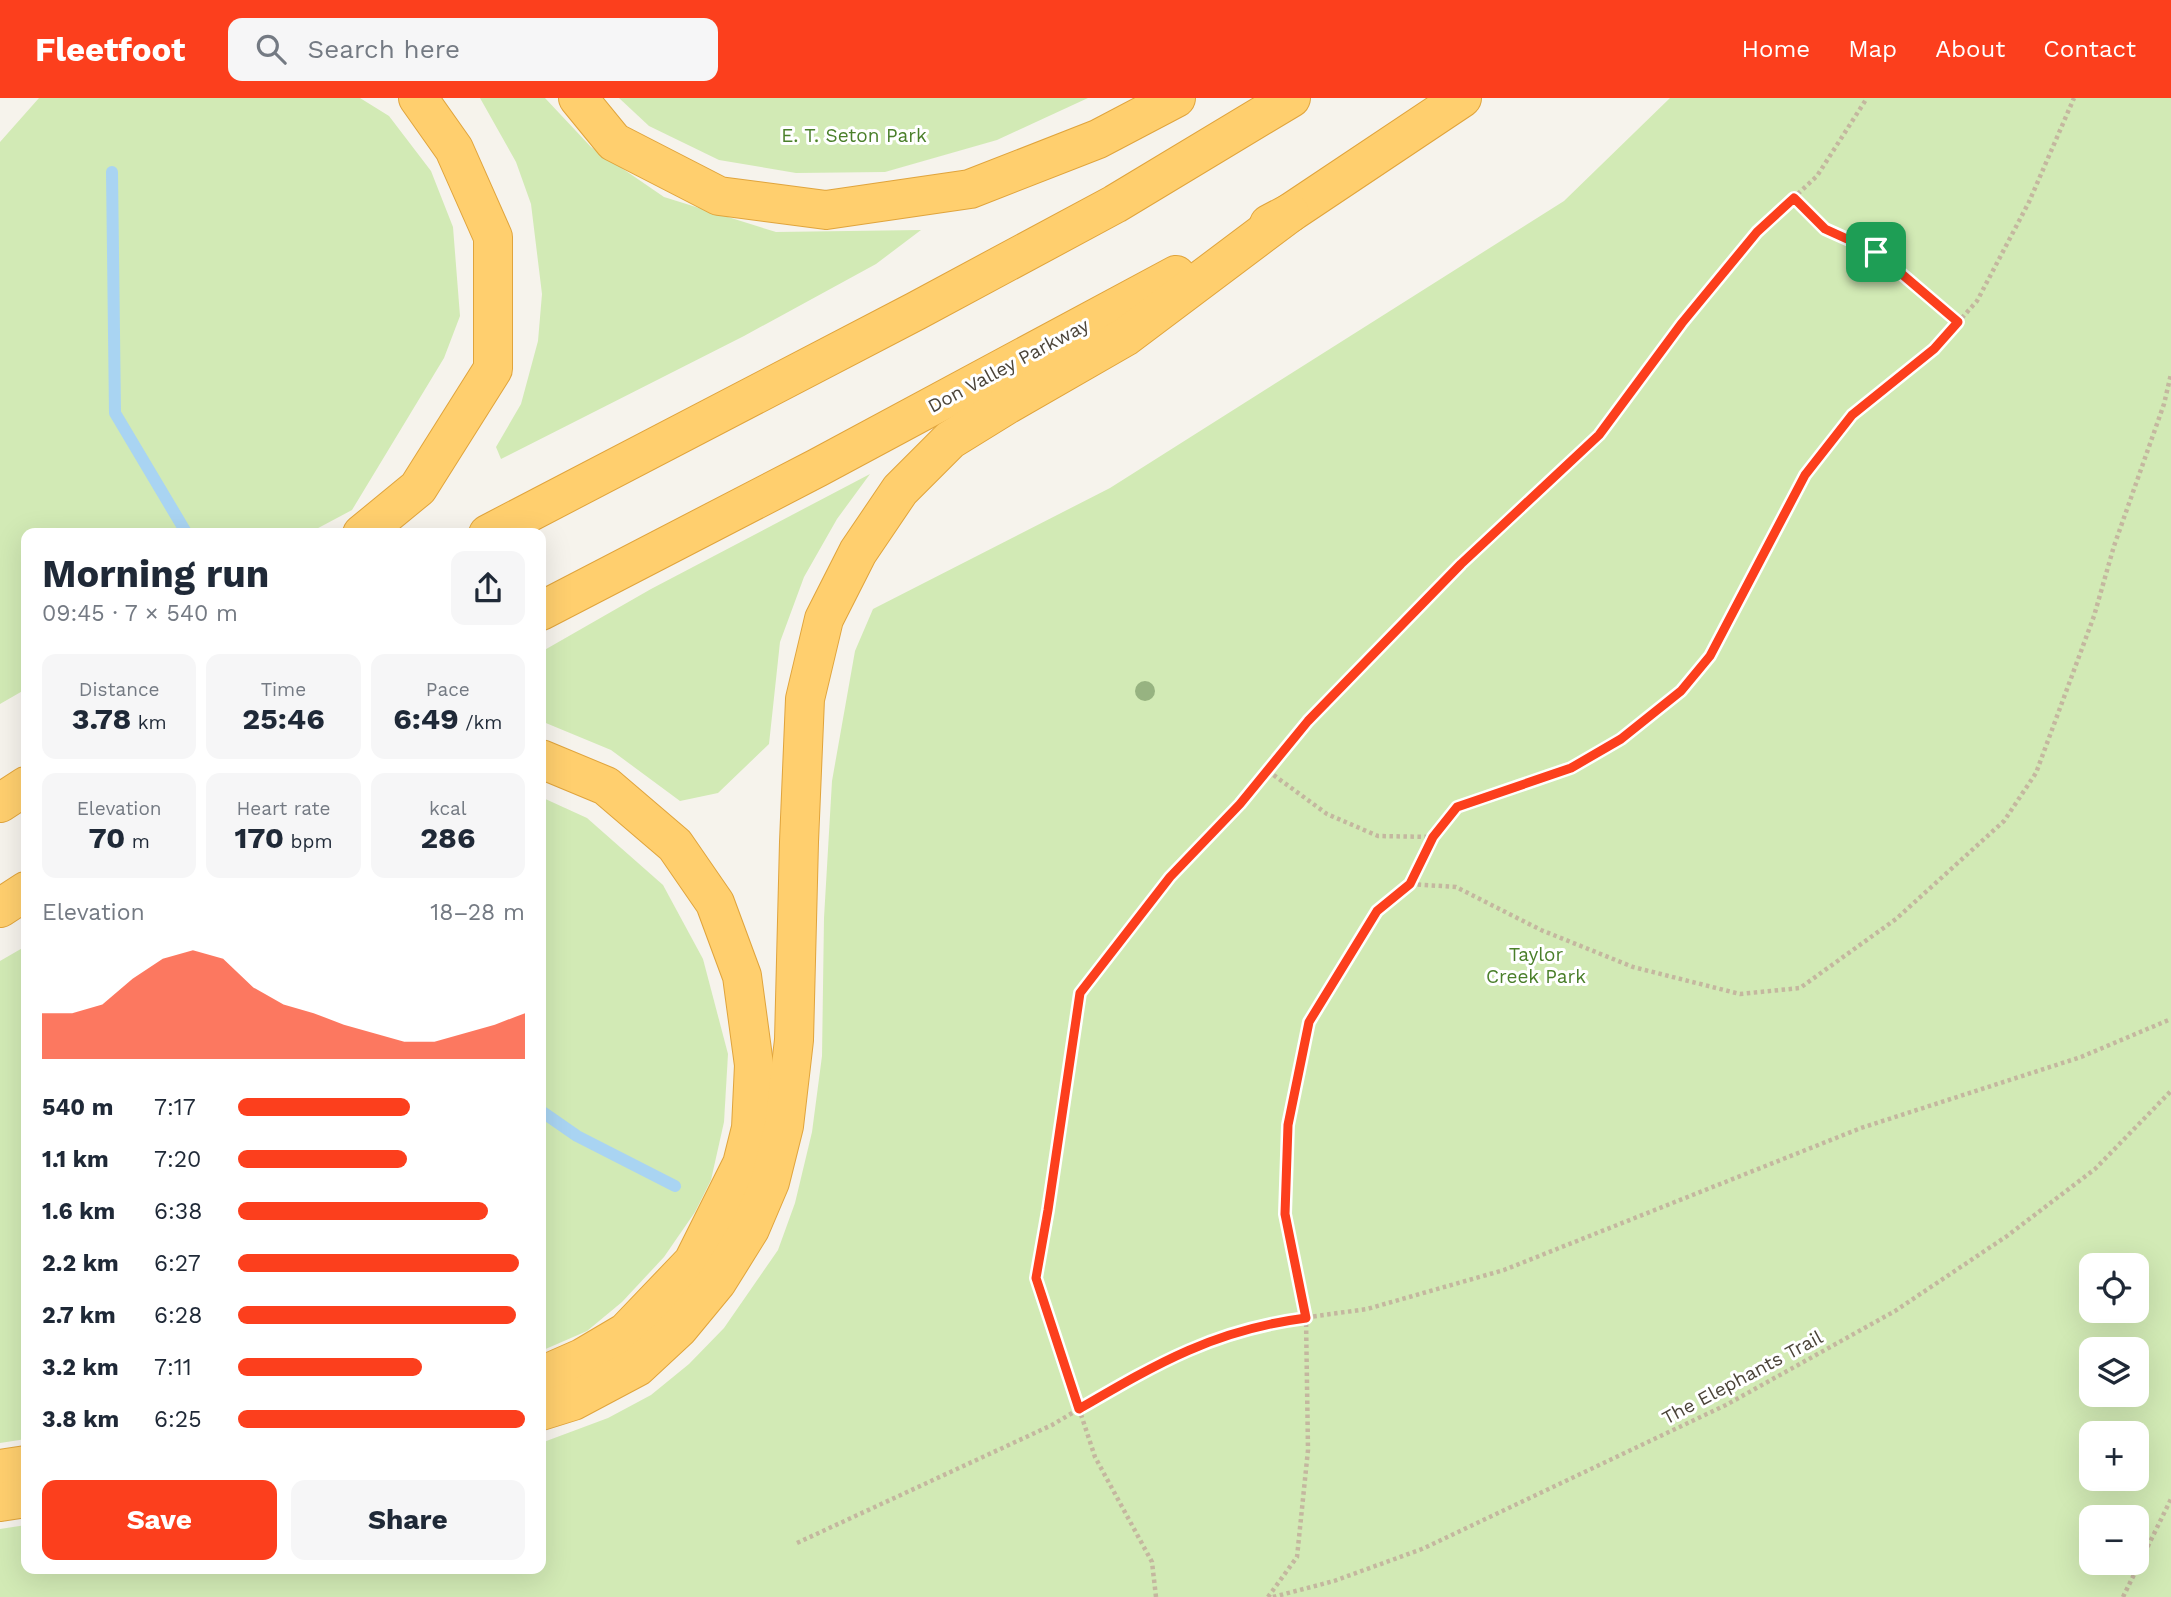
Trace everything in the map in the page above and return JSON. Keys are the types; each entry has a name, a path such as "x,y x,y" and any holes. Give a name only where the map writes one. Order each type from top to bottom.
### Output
{"highway":[{"path":"369,528 418,488 493,369 493,237 454,149 418,98"},
{"path":"578,98 614,142 719,196 826,210 970,189 1098,139 1176,98"},
{"path":"499,528 1115,204 1291,98"},
{"name":"Don Valley Parkway","path":"546,608 817,468 1290,213 1462,98"},
{"path":"546,1409 573,1401 637,1367 680,1328 717,1282 750,1229 771,1182 783,1126 794,1040 805,699 824,619 858,552 900,491 950,440 1125,337 1290,213"},
{"path":"546,761 606,786 675,845 709,893 742,975 754,1065 751,1128 742,1164 692,1262 626,1332 582,1358 546,1374"},
{"path":"0,803 21,789"},
{"path":"0,908 21,894"},
{"path":"0,1469 21,1466"},
{"path":"0,1502 21,1499"}],"path":[{"path":"1156,1597 1152,1562 1095,1457 1036,1278 1080,993 1170,877 1240,804 1308,721 1461,564 1599,435 1682,323 1757,232 1817,176 1867,98"},
{"path":"1270,1597 1297,1557 1308,1450 1306,1318 1285,1214 1288,1125 1309,1022 1377,911 1410,884 1433,837 1457,807 1571,768 1621,739 1681,691 1710,656 1805,475 1852,415 1934,349 1977,301 2029,202 2074,98"},
{"path":"1794,198 1825,229 1876,252 1958,322"},
{"path":"1410,884 1456,887 1541,930 1633,967 1741,993 1800,988 1896,919 2004,821 2036,773 2094,616 2114,546 2164,404 2171,374"},
{"path":"1268,771 1327,814 1378,836 1433,837"},
{"path":"797,1543 1052,1425 1153,1365 1201,1343 1266,1323 1367,1309 1504,1270 1861,1128 2081,1057 2171,1019"},
{"name":"The Elephants Trail","path":"1270,1597 1334,1581 1422,1549 1726,1405 1895,1311 2007,1236 2095,1169 2171,1091"},
{"path":"2123,1597 2171,1499"}],"green space":[{"path":"39,98 360,98 389,116 431,171 453,227 460,316 444,358 352,510 318,528 21,528 21,692 0,704 0,142"},
{"path":"480,98 545,98 591,147 664,197 776,232 921,230 876,264 744,336 501,459 496,447 521,404 538,341 542,294 531,204 516,162"},
{"name":"E. T. Seton Park","path":"619,98 1088,98 997,140 885,172 796,173 719,160 649,126"},
{"name":"Taylor Creek Park","path":"1670,98 2171,98 2171,1597 0,1597 0,1529 21,1526 21,1574 546,1574 546,1441 608,1418 651,1395 689,1364 724,1328 778,1250 795,1203 812,1132 822,1056 824,918 832,781 855,651 873,609 1110,488 1564,201"},
{"path":"870,474 837,519 804,577 780,642 769,744 718,793 680,801 611,750 546,723 546,649 651,589"},
{"path":"546,799 587,818 663,885 703,959 728,1054 724,1122 711,1180 695,1212 664,1257 622,1302 587,1331 546,1349"},
{"path":"21,949 21,1440 0,1443 0,961"}],"waterway":[{"path":"112,172 115,413 183,528"},
{"path":"546,1114 577,1136 675,1186"}],"route":[{"path":"1794,198 1825,229 1876,252 1958,322 1934,349 1852,415 1805,475 1710,656 1681,691 1621,739 1571,768 1457,807 1433,837 1410,884 1377,911 1309,1022 1288,1125 1285,1214 1306,1318 1266,1323 1201,1343 1153,1365 1079,1409 1036,1278 1080,993 1170,877 1240,804 1308,721 1461,564 1599,435 1682,323 1757,232 1794,198"}]}
